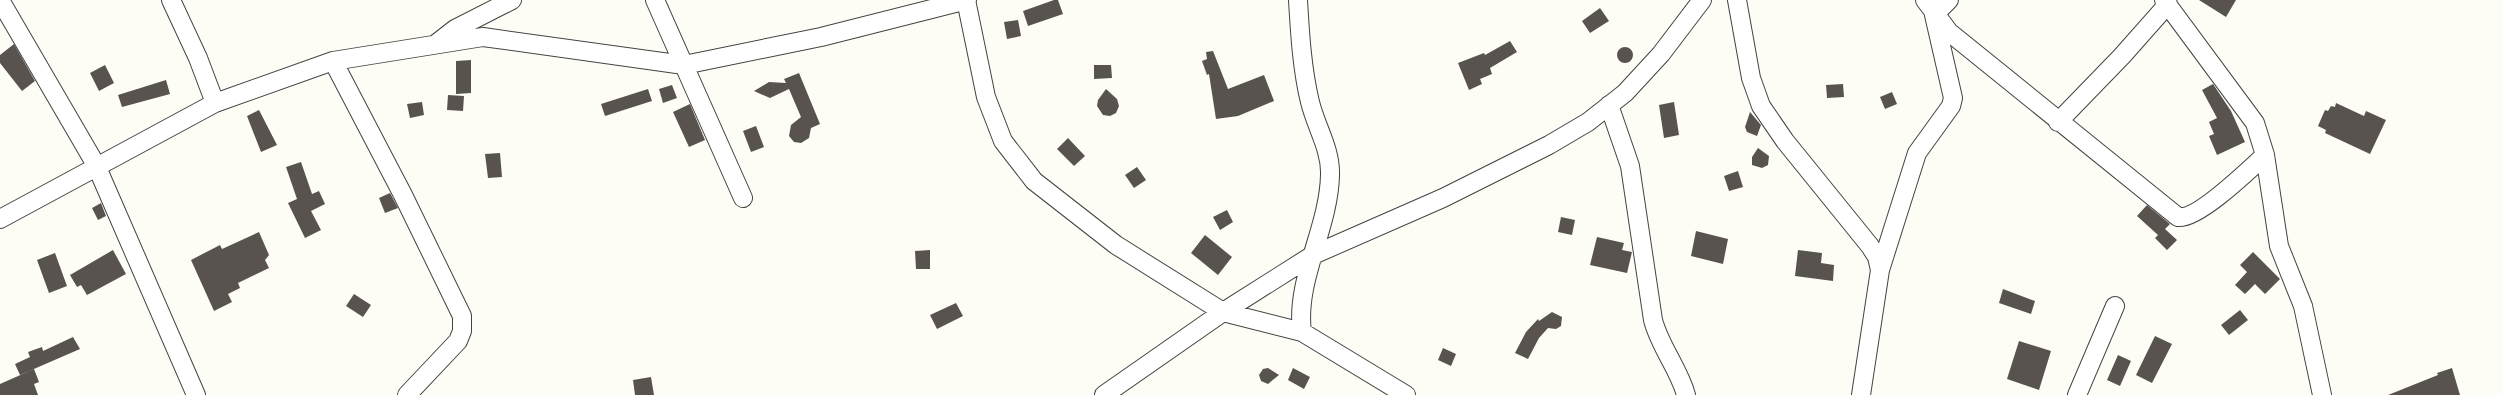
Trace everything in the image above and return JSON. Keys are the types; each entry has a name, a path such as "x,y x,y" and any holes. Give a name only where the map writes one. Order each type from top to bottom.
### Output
{"street":[{"path":"0,0 96,165 196,395"},
{"path":"171,0 198,58 215,103"},
{"path":"436,44 455,29 512,0"},
{"path":"655,0 743,198"},
{"path":"5,210 215,103 334,61 483,37 684,65 821,37 966,0 986,97 1003,141 1034,181 1116,244 1223,312 1302,332 1406,395"},
{"path":"1298,0 1306,88 1327,149 1330,174 1328,195 1300,312 1302,332"},
{"path":"1104,395 1223,312 1313,255 1443,198 1549,145 1588,122 1625,92 1661,54 1702,0"},
{"path":"1737,0 1751,78 1761,106 1785,142 1870,246 1877,257 1880,270"},
{"path":"1929,7 1949,0"},
{"path":"2058,122 2122,56 2166,2 2255,123 2265,156 2279,246 2303,306 2322,395"},
{"path":"1861,395 1880,270 1917,153 1951,106 1953,98 1929,7"},
{"path":"1929,7 1948,32 2178,217 2184,218 2202,208 2265,156"},
{"path":"334,61 403,195 462,316 462,331 458,340 407,395"},
{"path":"1609,105 1630,166 1653,320 1682,382 1686,395"},
{"path":"2077,395 2114,306"}],"building":[{"path":"1058,0 1063,14 1028,26 1023,11"},
{"path":"2199,0 2236,0 2226,17"},
{"path":"1600,8 1609,21 1590,33 1582,21"},
{"path":"1018,20 1021,36 1007,39 1004,22"},
{"path":"1510,41 1517,52 1490,68 1492,74 1480,79 1482,84 1469,90 1458,63 1484,53 1485,55"},
{"path":"14,44 35,81 22,91 0,63 0,55"},
{"path":"1622,47 1628,47 1633,52 1631,61 1622,63 1617,58 1617,52"},
{"path":"1213,51 1228,89 1264,75 1274,101 1238,116 1216,119 1209,74 1207,75 1202,61 1207,59 1206,52"},
{"path":"471,60 471,93 456,94 456,61"},
{"path":"105,65 114,83 99,91 90,73"},
{"path":"1094,65 1111,65 1112,78 1094,79"},
{"path":"799,73 820,124 811,128 809,138 801,143 794,142 789,136 791,125 801,117 789,89 770,98 754,91 769,82 786,83 784,79"},
{"path":"166,80 170,94 122,107 118,95"},
{"path":"1843,84 1844,97 1827,98 1826,85"},
{"path":"2213,84 2231,111 2245,142 2217,155 2209,136 2214,134 2209,122 2217,118 2202,90"},
{"path":"672,85 677,98 663,103 659,89"},
{"path":"648,89 652,101 605,116 601,104"},
{"path":"1106,89 1117,99 1119,106 1116,113 1110,116 1103,115 1097,106 1098,100"},
{"path":"1892,92 1897,104 1885,109 1880,97"},
{"path":"448,95 464,96 463,111 447,110"},
{"path":"422,102 424,115 410,118 407,104"},
{"path":"1674,102 1679,135 1664,138 1659,105"},
{"path":"2336,103 2364,116 2366,111 2386,120 2370,154 2325,133 2326,130 2318,126 2325,110 2328,111 2331,106 2335,107"},
{"path":"690,104 705,140 689,147 673,112"},
{"path":"259,110 277,145 261,152 247,116"},
{"path":"1750,112 1761,125 1757,136 1747,132 1745,127"},
{"path":"756,126 764,147 751,152 743,131"},
{"path":"1068,138 1085,156 1074,166 1057,149"},
{"path":"1758,148 1769,156 1768,165 1762,168 1752,165 1752,157"},
{"path":"500,153 502,177 488,178 485,154"},
{"path":"301,162 312,194 319,191 325,204 311,211 321,230 305,238 288,203 297,199 286,167"},
{"path":"1137,167 1146,180 1134,188 1125,175"},
{"path":"1738,171 1743,187 1729,191 1724,176"},
{"path":"390,193 398,208 385,213 379,198"},
{"path":"101,203 106,216 98,220 92,208"},
{"path":"2147,205 2170,224 2165,229 2177,240 2167,250 2155,238 2158,235 2137,216"},
{"path":"1227,210 1233,222 1220,230 1213,217"},
{"path":"1561,217 1575,220 1572,235 1558,232"},
{"path":"1696,231 1728,239 1723,264 1691,256"},
{"path":"259,232 269,255 265,260 269,268 238,283 240,288 228,294 232,302 214,311 191,260 220,245 222,249"},
{"path":"1205,235 1232,257 1218,275 1191,253"},
{"path":"1597,237 1624,243 1622,250 1632,252 1627,273 1590,265"},
{"path":"113,250 126,274 87,295 81,285 77,287 70,275"},
{"path":"930,250 930,269 916,269 915,251"},
{"path":"1798,250 1822,253 1821,263 1834,265 1833,281 1795,276"},
{"path":"2253,252 2280,279 2265,294 2255,284 2245,294 2235,285 2247,272 2240,265"},
{"path":"55,253 67,286 49,293 37,260"},
{"path":"2003,289 2035,301 2031,314 1999,303"},
{"path":"354,294 371,305 363,317 346,306"},
{"path":"956,303 963,316 937,329 930,315"},
{"path":"2240,310 2248,320 2229,335 2221,325"},
{"path":"1552,312 1562,317 1561,326 1556,329 1548,328 1539,338 1528,359 1515,353 1526,332 1538,319 1539,321"},
{"path":"2155,336 2172,344 2152,383 2136,375"},
{"path":"73,337 80,349 20,375 15,364 30,357 28,352 42,347 43,351"},
{"path":"2019,341 2051,351 2039,390 2007,379"},
{"path":"1443,348 1456,354 1451,366 1438,360"},
{"path":"2118,355 2131,361 2120,386 2107,380"},
{"path":"1268,368 1279,375 1268,384 1261,381 1259,375 1263,369"},
{"path":"1293,368 1310,377 1304,389 1288,380"},
{"path":"2452,368 2460,395 2388,395 2438,375 2437,373"},
{"path":"34,369 39,382 34,384 38,395 0,395 0,384"},
{"path":"651,377 654,395 635,395 633,380"}]}
